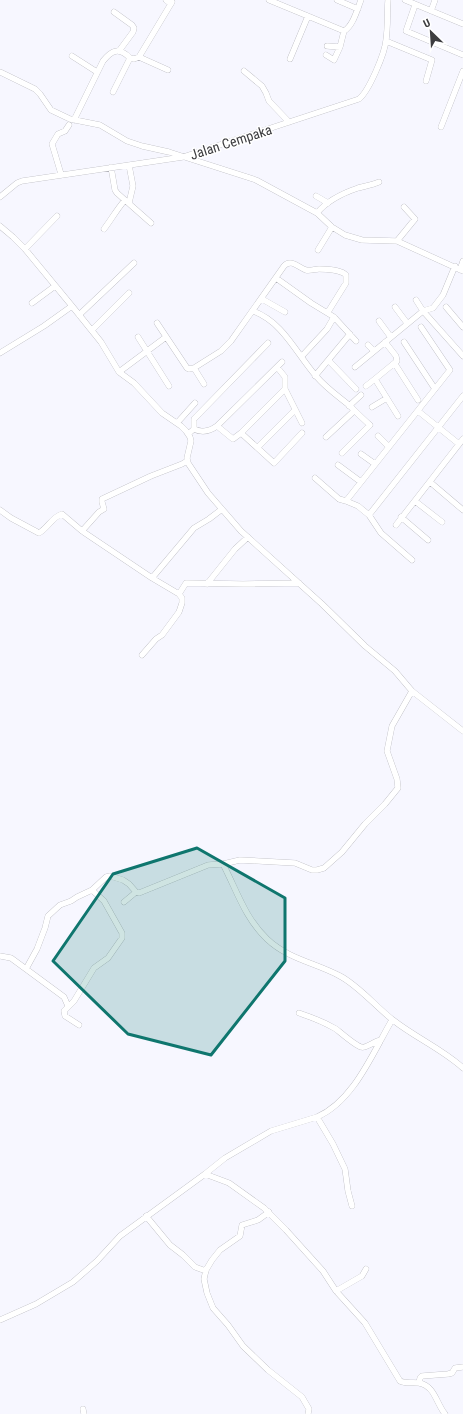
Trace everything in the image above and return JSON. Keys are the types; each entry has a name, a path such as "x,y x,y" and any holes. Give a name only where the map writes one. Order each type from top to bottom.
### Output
{"street":[{"path":"269,0 344,31"},
{"path":"337,0 358,9"},
{"path":"326,55 334,60 340,47 344,31 350,25 361,0"},
{"name":"Jalan Cempaka","path":"0,197 22,181 183,157 359,99 368,88 384,51 386,41 388,0"},
{"path":"405,0 463,24"},
{"path":"431,11 435,0"},
{"path":"74,120 103,61 110,53 119,51 125,53 130,58 134,59 139,57 170,2"},
{"path":"415,5 406,31 463,55"},
{"path":"114,12 134,28 133,32 119,51"},
{"path":"290,60 308,16"},
{"path":"386,41 432,60 426,81"},
{"path":"327,46 340,47"},
{"path":"72,56 97,72"},
{"path":"139,57 168,70"},
{"path":"113,92 130,58"},
{"path":"244,71 262,86 269,101 289,122"},
{"path":"441,127 463,71"},
{"path":"0,72 35,89 51,110 74,120 100,125 128,141 142,146 169,152 256,180 317,213 332,227 344,235 362,240 397,242 459,269"},
{"path":"61,174 52,144 58,134 65,131 69,125"},
{"path":"104,229 127,202 133,186 129,164"},
{"path":"111,167 115,190 117,193 151,223"},
{"path":"317,213 328,203 354,190 379,182"},
{"path":"316,196 328,203"},
{"path":"397,242 414,219 404,207"},
{"path":"25,249 57,216"},
{"path":"0,226 25,249 54,286 92,330 119,372 134,383 162,413 182,426 191,441 187,461 208,493 230,519 365,646 395,671 412,691 463,731"},
{"path":"318,250 332,227"},
{"path":"355,367 407,323 423,311 433,308 443,295 463,261"},
{"path":"79,315 134,263"},
{"path":"157,323 187,368 194,368 221,351 231,341 284,266 288,263 309,270 320,269 344,273 347,278 346,283 328,312"},
{"path":"276,278 311,303 334,316 356,340"},
{"path":"32,303 54,286"},
{"path":"92,330 129,293"},
{"path":"262,299 285,312"},
{"path":"416,300 423,311 463,356"},
{"path":"0,353 44,326 72,306"},
{"path":"395,307 407,323"},
{"path":"446,307 463,327"},
{"path":"253,311 263,314 280,329 302,356 315,376 370,426 342,453"},
{"path":"302,356 328,330 334,316"},
{"path":"379,321 390,336"},
{"path":"346,501 450,370 421,327"},
{"path":"315,376 350,334"},
{"path":"138,337 169,386"},
{"path":"119,372 166,337"},
{"path":"366,386 395,364 397,360 396,356 385,342"},
{"path":"404,342 435,389"},
{"path":"194,429 194,419 268,343"},
{"path":"368,344 374,351"},
{"path":"329,361 356,389"},
{"path":"194,429 199,431 211,430 217,426 280,364 285,377 285,390 302,423"},
{"path":"395,364 418,400"},
{"path":"194,368 204,384"},
{"path":"375,378 398,416"},
{"path":"217,426 233,439 285,390"},
{"path":"349,406 361,395"},
{"path":"369,515 463,396"},
{"path":"372,407 387,398"},
{"path":"177,423 195,403"},
{"path":"258,447 295,410"},
{"path":"326,437 354,411"},
{"path":"396,525 461,442 438,428 418,411"},
{"path":"188,434 194,429"},
{"path":"241,433 274,463 302,433"},
{"path":"378,436 389,447"},
{"path":"361,454 376,464"},
{"path":"82,531 99,512 104,509 102,499 187,461"},
{"path":"338,465 361,482"},
{"path":"315,478 339,499 358,506 369,515 380,533 412,560"},
{"path":"430,482 463,510"},
{"path":"415,501 442,522"},
{"path":"152,578 194,528 222,509"},
{"path":"0,510 11,518 38,532 42,531 61,514 64,515 82,531 152,578 180,594"},
{"path":"401,517 428,540"},
{"path":"207,584 235,549 248,537"},
{"path":"142,655 156,639 162,635 180,612 182,603 180,594 186,583 299,583"},
{"path":"124,902 136,892 139,893 208,865 223,864 240,860 295,863 307,869 317,870 327,866 352,841 365,824 385,804 398,788 397,779 387,751 392,726 412,691"},
{"path":"223,864 245,912 254,926 268,940 288,954 340,976 373,1002 392,1020 438,1049 463,1068"},
{"path":"26,969 36,951 49,914 60,905 92,890 106,878 112,876 129,884 136,892"},
{"path":"78,1025 65,1016 64,1011 74,1001 94,968 108,958 122,938 122,933 104,901 92,890"},
{"path":"0,956 11,958 26,969 64,997 68,1006"},
{"path":"299,1013 334,1028 359,1047 366,1047 375,1041 381,1040"},
{"path":"0,1320 36,1304 74,1282 97,1261 120,1236 225,1158 271,1130 322,1115 350,1090 363,1071 392,1020"},
{"path":"317,1117 333,1144 345,1169 348,1194 352,1206"},
{"path":"205,1174 230,1183 268,1212 323,1271 336,1291 365,1323 400,1381 403,1383 419,1383 430,1388 445,1414"},
{"path":"268,1212 258,1220 242,1225 240,1236 215,1255 206,1271 204,1285 213,1308 228,1325 243,1346 268,1370 302,1398 309,1409 308,1414"},
{"path":"146,1216 170,1245 184,1255 195,1267 206,1271"},
{"path":"336,1291 362,1276 366,1269"},
{"path":"419,1383 422,1376 448,1374 452,1373 455,1368 463,1367"}],"highlighted area":[{"path":"197,848 285,898 285,961 211,1055 128,1034 53,961 113,874"}]}
